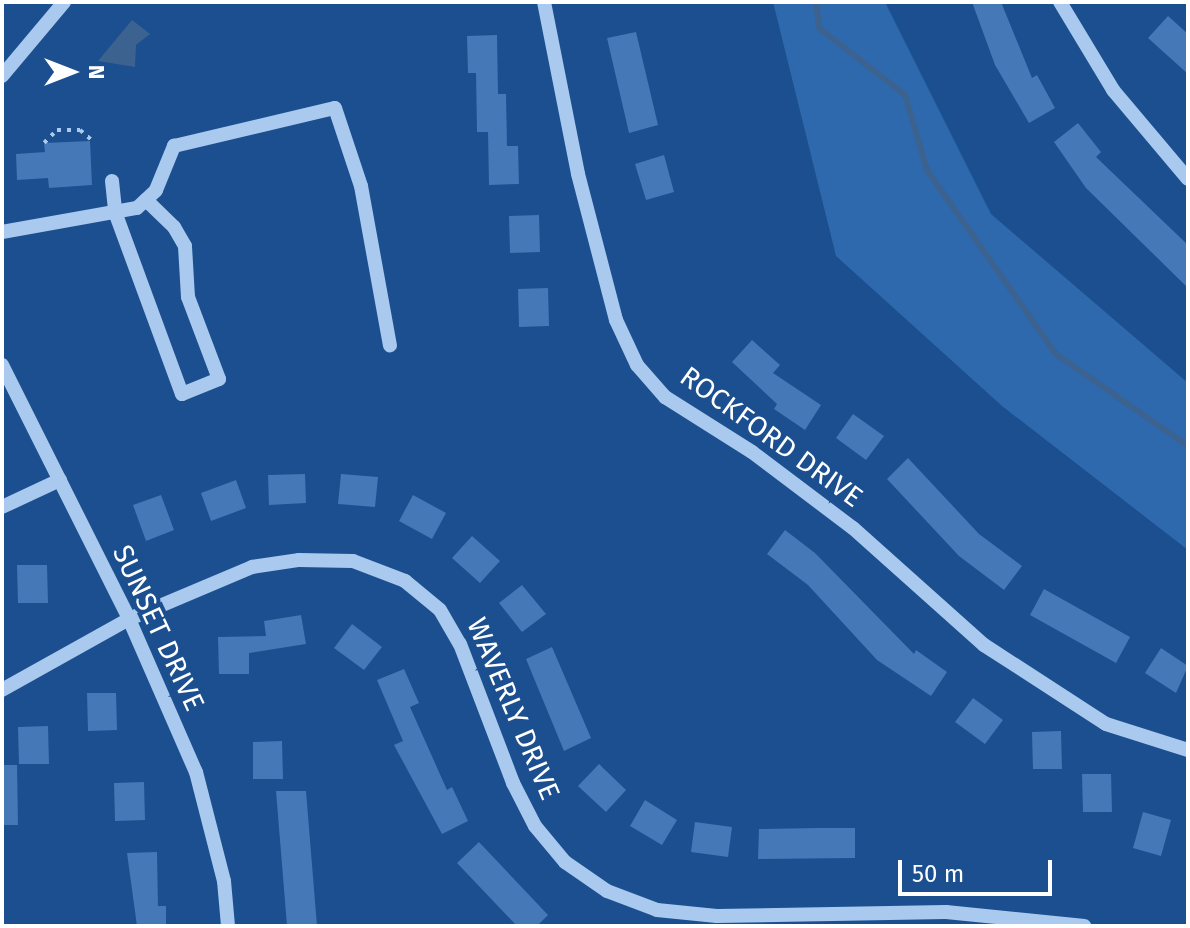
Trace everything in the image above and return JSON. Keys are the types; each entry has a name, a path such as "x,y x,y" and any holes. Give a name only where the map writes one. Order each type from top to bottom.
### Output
{"street":[{"path":"2,76 64,2"},
{"name":"ROCKFORD DRIVE","path":"544,2 578,174 616,320 637,365 665,397 752,452 853,528 984,645 1106,724 1188,750"},
{"path":"1060,2 1113,90 1188,179"},
{"path":"2,232 137,208 156,190 174,146 335,108 361,186 390,345"},
{"path":"112,181 115,212 182,394 219,379 188,297 185,246 174,227 146,200"},
{"name":"SUNSET DRIVE","path":"2,365 129,619 196,772 224,881 228,926"},
{"path":"2,507 60,480"},
{"name":"WAVERLY DRIVE","path":"2,690 129,619 252,567 299,560 353,561 405,581 440,610 460,644 513,783 535,826 565,862 607,891 657,910 717,916 946,912 1084,926"}],"path":[{"path":"44,143 57,130 80,130 94,142"}],"shaded area":[{"path":"773,2 885,2 991,214 1188,383 1188,550 1002,406 836,256"},
{"path":"132,20 150,34 136,45 135,67 98,61"}],"building":[{"path":"972,2 1001,2 1032,78 1037,75 1055,108 1029,123 995,65"},
{"path":"1168,16 1188,34 1188,74 1148,38"},
{"path":"636,32 658,125 629,133 607,38"},
{"path":"497,35 498,94 506,94 507,146 518,146 519,184 489,185 488,132 477,132 476,73 468,73 467,36"},
{"path":"1078,123 1101,152 1096,157 1188,245 1188,288 1086,188 1054,142"},
{"path":"90,141 92,185 49,188 48,178 17,180 16,154 45,152 44,143"},
{"path":"664,155 674,192 646,200 635,164"},
{"path":"539,215 540,252 510,253 509,216"},
{"path":"548,288 549,326 519,327 518,289"},
{"path":"752,340 780,365 773,373 821,405 805,430 774,409 777,404 732,362"},
{"path":"853,414 884,436 866,460 836,438"},
{"path":"908,458 979,534 1022,566 1004,590 959,556 887,479"},
{"path":"305,474 306,503 269,505 268,475"},
{"path":"341,474 378,477 375,507 338,504"},
{"path":"236,480 246,508 211,521 201,493"},
{"path":"161,495 174,530 146,541 133,505"},
{"path":"413,495 446,513 432,539 399,521"},
{"path":"785,530 815,553 914,654 916,650 947,672 931,696 877,660 808,585 767,554"},
{"path":"472,536 500,561 480,583 452,558"},
{"path":"17,565 47,565 48,603 18,603"},
{"path":"522,585 546,614 522,632 499,603"},
{"path":"1044,589 1130,637 1116,663 1030,615"},
{"path":"301,615 306,644 249,653 249,674 219,674 218,637 266,636 264,621"},
{"path":"352,624 382,647 364,670 334,648"},
{"path":"552,647 591,738 564,751 526,659"},
{"path":"1161,648 1188,666 1176,693 1145,673"},
{"path":"404,669 419,703 410,707 447,790 452,787 468,821 442,834 394,745 403,741 377,680"},
{"path":"87,693 116,693 117,730 88,731"},
{"path":"973,698 1003,720 985,744 955,722"},
{"path":"48,726 49,764 19,764 18,727"},
{"path":"1061,731 1062,769 1033,769 1032,732"},
{"path":"282,741 283,779 253,779 253,742"},
{"path":"599,764 626,790 606,812 578,786"},
{"path":"2,765 17,765 18,825 2,825"},
{"path":"1082,774 1111,774 1112,812 1083,812"},
{"path":"144,782 145,820 115,821 114,783"},
{"path":"276,791 306,791 317,926 287,926"},
{"path":"645,800 677,820 662,845 630,826"},
{"path":"1143,812 1171,820 1161,856 1133,848"},
{"path":"695,822 732,827 728,857 691,852"},
{"path":"855,828 855,858 758,859 759,829"},
{"path":"479,842 548,915 537,926 517,926 457,863"},
{"path":"157,852 158,906 166,906 166,926 137,926 127,853"}],"waterway":[{"path":"816,2 819,28 905,95 927,170 1056,354 1188,446"}]}
